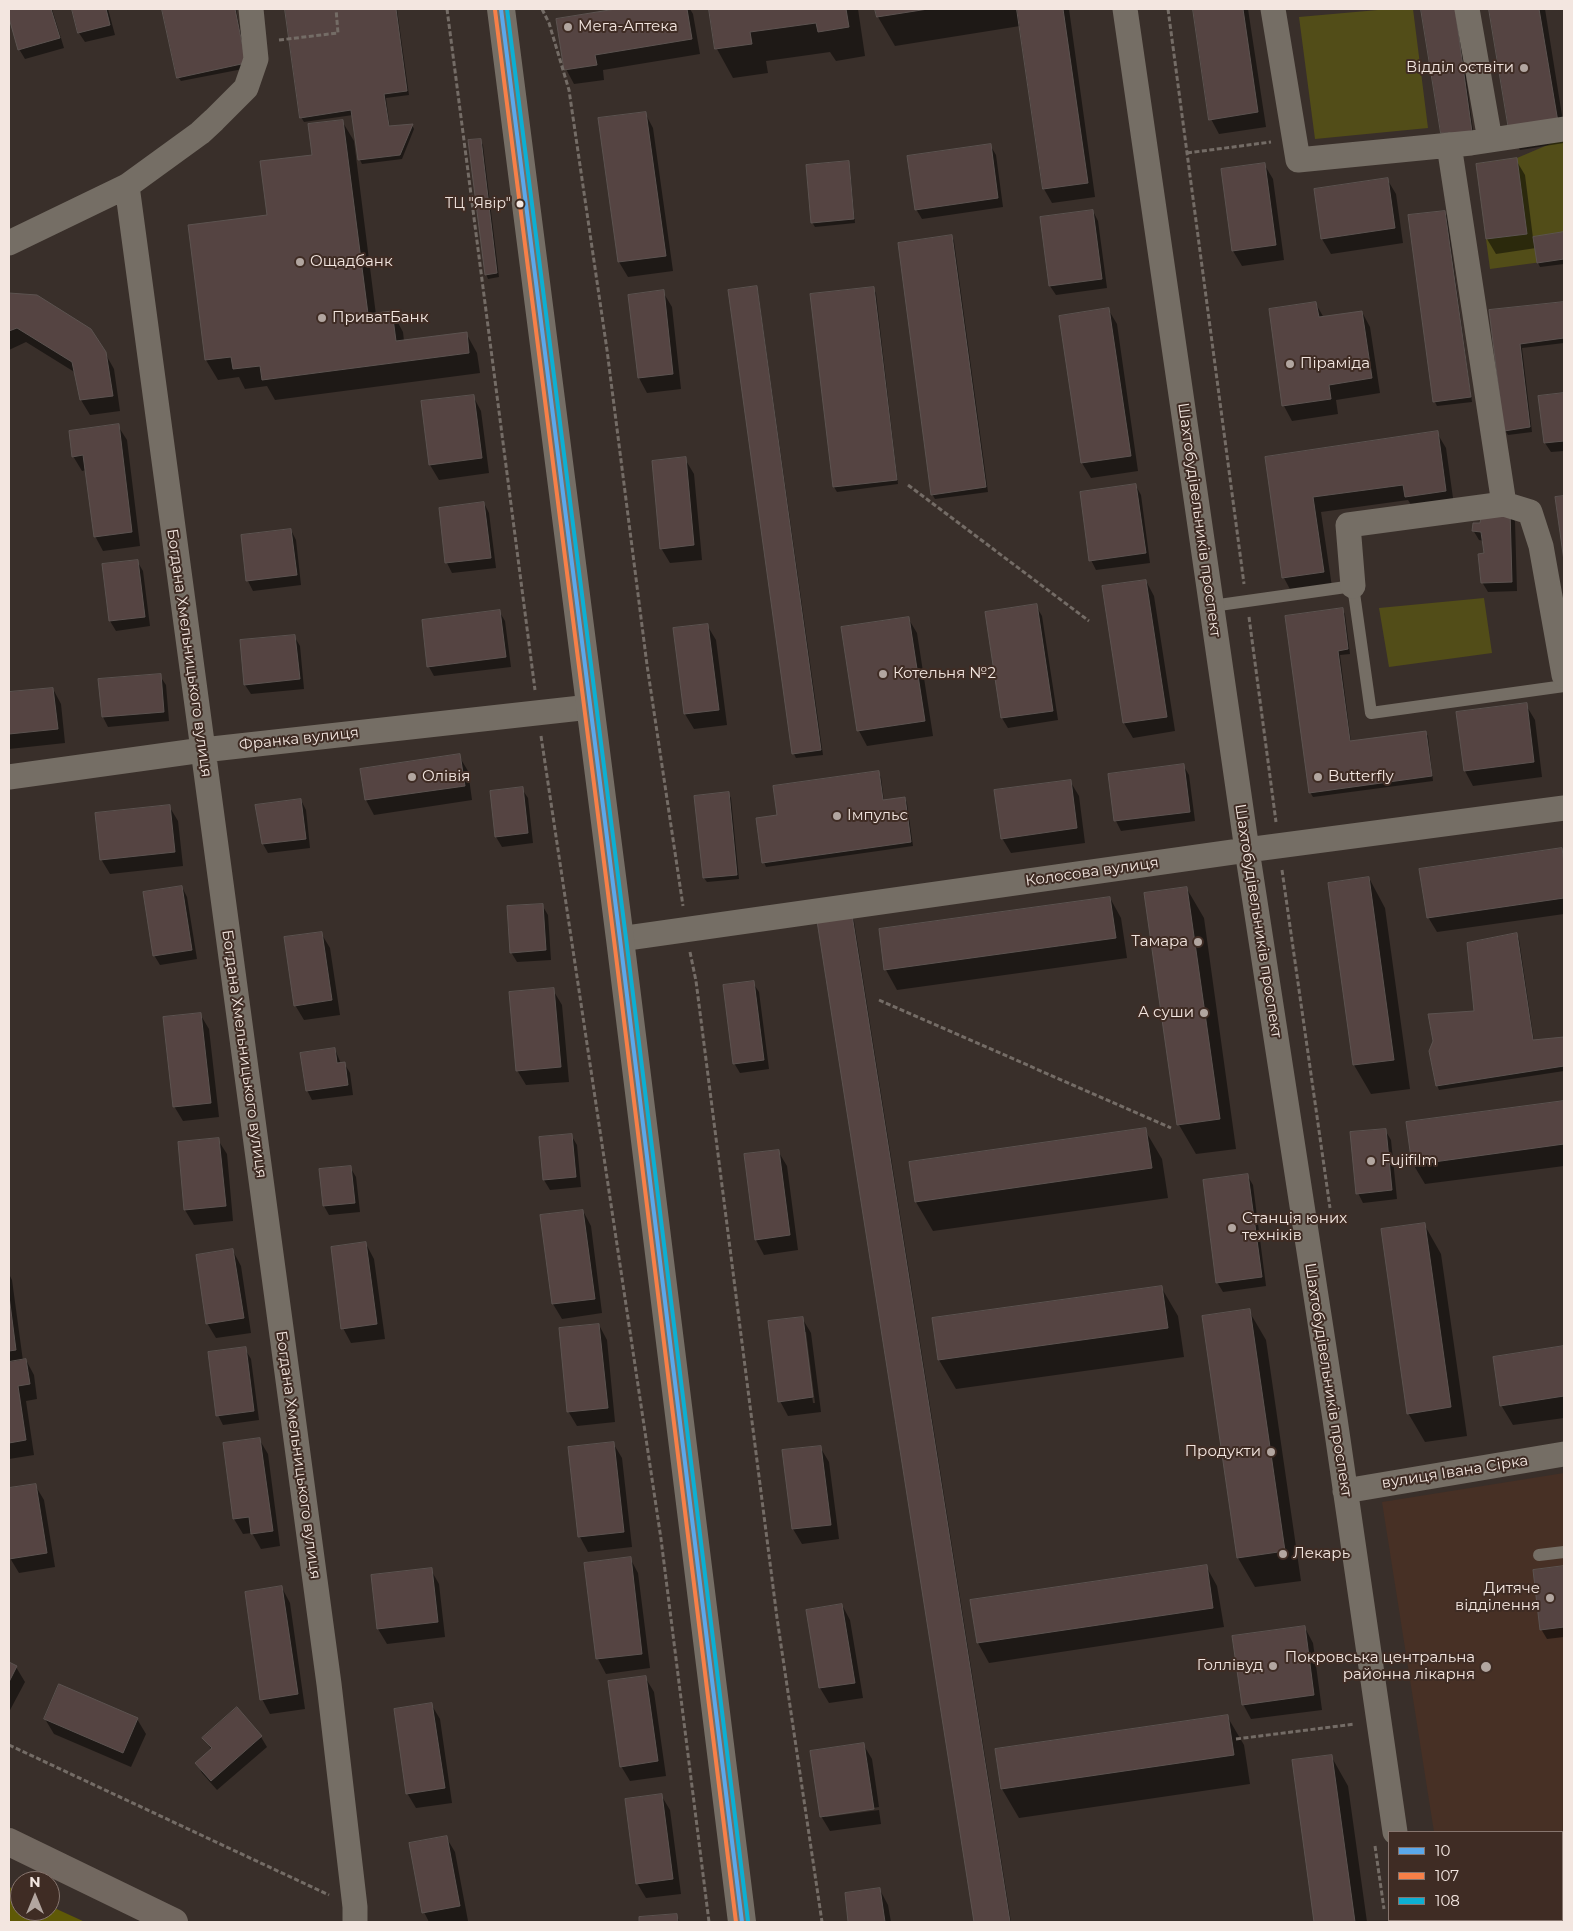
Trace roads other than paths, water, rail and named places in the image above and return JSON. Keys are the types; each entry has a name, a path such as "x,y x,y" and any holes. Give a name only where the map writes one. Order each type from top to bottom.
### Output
{"highway":[{"path":"9,1842 174,1922"}],"street":[{"path":"9,243 126,186 200,133 246,88 256,59 251,9"},
{"path":"501,9 620,939 742,1922"},
{"name":"Шахтобудівельників проспект","path":"1126,9 1247,850 1345,1490 1394,1831"},
{"path":"1273,9 1298,160 1449,145 1564,129"},
{"path":"1467,9 1490,140"},
{"path":"1449,145 1504,504"},
{"name":"Богдана Хмельницького вулиця","path":"126,186 328,1674 355,1915"},
{"path":"1353,586 1348,525 1504,504 1530,512 1542,546 1564,676"},
{"name":"Франка вулиця","path":"9,777 202,750 590,707"},
{"name":"Колосова вулиця","path":"620,939 1247,850 1564,808"},
{"name":"вулиця Івана Сірка","path":"1345,1490 1564,1454"}],"lane":[{"path":"1212,606 1353,586 1371,714 1564,686"},
{"path":"1539,1555 1564,1552"}],"place":[{"name":"Мега-Аптека","path":"568,27"},
{"name":"Відділ оствіти","path":"1524,68"},
{"name":"ТЦ \"Явір\"","path":"520,204"},
{"name":"Ощадбанк","path":"300,262"},
{"name":"ПриватБанк","path":"322,318"},
{"name":"Піраміда","path":"1290,364"},
{"name":"Котельня №2","path":"883,674"},
{"name":"Олівія","path":"412,777"},
{"name":"Butterfly","path":"1318,777"},
{"name":"Імпульс","path":"837,816"},
{"name":"Тамара","path":"1198,942"},
{"name":"А суши","path":"1204,1013"},
{"name":"Fujifilm","path":"1371,1161"},
{"name":"Станція юних техніків","path":"1232,1228"},
{"name":"Продукти","path":"1271,1452"},
{"name":"Лекарь","path":"1283,1554"},
{"name":"Дитяче відділення","path":"1550,1598"},
{"name":"Голлівуд","path":"1273,1666"},
{"name":"Покровська центральна районна лікарня","path":"1486,1667"}]}
